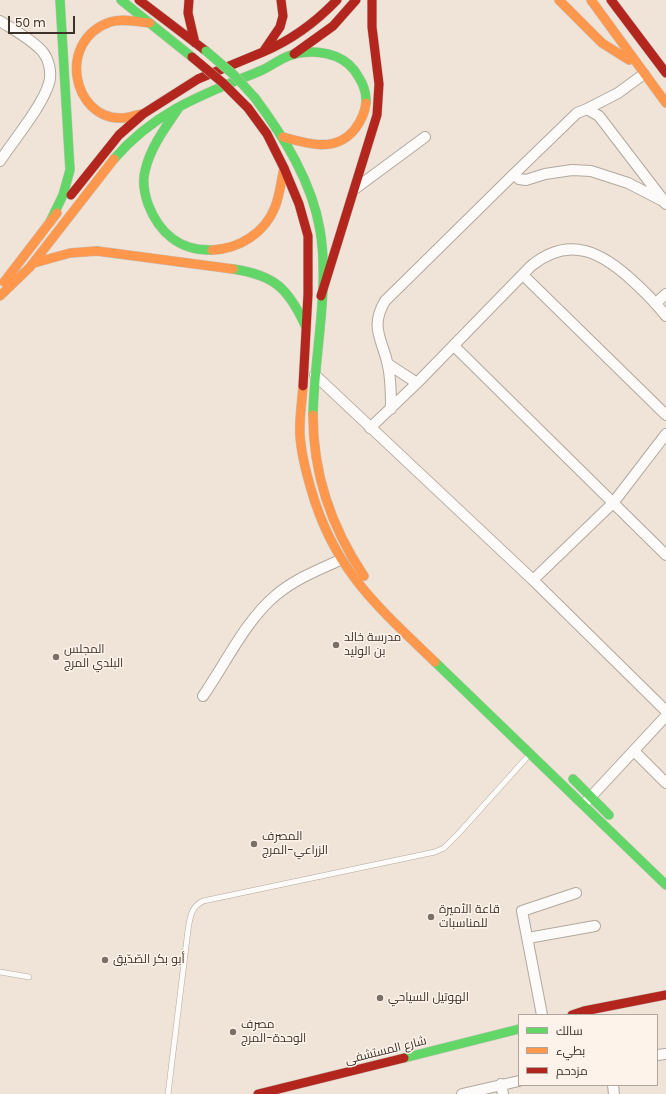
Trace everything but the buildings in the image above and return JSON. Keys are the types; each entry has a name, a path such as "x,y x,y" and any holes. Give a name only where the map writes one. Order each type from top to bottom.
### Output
{"main road":[{"path":"49,224 63,195 70,170 60,0"},
{"path":"121,0 223,83 248,108 267,134 284,168 305,221 308,240 308,294 300,435 303,459 313,502 340,560 356,584 374,603 666,885"},
{"path":"139,0 206,51 234,75 255,98 283,137 313,202 319,222 322,258 321,296 313,409 314,447 317,466 330,511 344,544 358,568 382,599 408,623"},
{"path":"189,0 188,13 195,43"},
{"path":"262,52 280,27 283,16 281,0"},
{"path":"0,289 7,277 49,224 87,172 119,135 143,114 198,79 287,42 307,29 337,0"},
{"path":"0,296 34,263 84,194 132,141 153,122 180,105 294,54 333,26 356,0"},
{"path":"321,296 356,189 377,115 379,98 378,69 372,27 372,0"},
{"path":"559,0 602,44 637,65"},
{"path":"591,0 666,103"},
{"path":"612,0 666,73"},
{"path":"143,114 133,118 121,119 108,116 86,102 79,90 75,64 78,50 86,37 96,28 112,22 150,23"},
{"path":"283,137 313,145 331,145 351,134 361,121 366,107 365,90 352,66 347,62 332,55 294,54"},
{"path":"180,105 158,141 149,160 143,182 148,208 160,228 177,242 199,251 220,251 240,245 254,236 266,224 274,211 284,168"},
{"path":"34,263 66,253 88,250 116,252 254,272 274,281 294,302 305,327 317,348"},
{"path":"565,772 618,823"},
{"path":"576,1014 584,1011 666,995"},
{"path":"611,1014 666,1003"},
{"name":"شارع المستشفى","path":"258,1094 518,1029"}],"street":[{"path":"0,21 27,38 43,52 50,66 50,82 42,99 0,161"},
{"path":"391,409 391,382 388,364 378,334 377,320 379,310 385,301 577,113 618,93 644,74"},
{"path":"587,109 598,116 665,202"},
{"path":"356,189 425,137"},
{"path":"514,174 519,179 526,180 545,174 572,170 591,171 628,183 665,202"},
{"path":"370,428 418,383 540,258 554,252 568,249 596,254 615,265 656,302 666,316"},
{"path":"523,275 666,415"},
{"path":"656,302 666,294"},
{"path":"454,346 666,555"},
{"path":"388,364 418,383"},
{"path":"315,375 533,580 666,711"},
{"path":"533,580 613,503 666,434"},
{"path":"203,696 242,636 275,596 302,578 340,560"},
{"path":"583,804 666,716"},
{"path":"634,751 666,783"},
{"path":"542,1014 528,938 524,929 522,911 576,893"},
{"path":"528,938 595,926"},
{"path":"462,1094 502,1089 518,1081"}],"lane":[{"path":"168,1094 188,930 192,911 196,905 259,889 435,852 444,848 531,754"},
{"path":"0,972 30,977"}],"traffic: fast":[{"path":"50,222 63,195 70,170 60,0"},
{"path":"121,0 192,57"},
{"path":"206,51 234,75 255,98"},
{"path":"114,159 130,142 163,116 200,96 260,71 286,57 295,54 319,52 335,56 349,64 361,81 366,94 366,103"},
{"path":"255,98 286,144 304,177 311,195 320,230 323,252 323,275 321,322 313,415"},
{"path":"178,109 158,138 150,154 144,179 145,195 158,224 172,238 181,244 190,247 201,250 212,250"},
{"path":"233,269 259,275 278,285 292,301 305,325"},
{"path":"435,662 666,885"},
{"path":"573,779 609,815"},
{"path":"404,1058 518,1029"}],"traffic: slow":[{"path":"559,0 602,43 629,60"},
{"path":"591,0 666,103"},
{"path":"142,114 121,118 105,115 91,106 82,93 77,78 77,61 82,45 93,32 110,22 125,20 150,23"},
{"path":"283,137 321,145 339,141 347,137 355,129 364,114 366,103"},
{"path":"0,296 30,267 114,159"},
{"path":"212,250 232,247 241,243 250,238 265,225 277,202 284,168"},
{"path":"4,282 57,213"},
{"path":"34,263 70,253 97,251 233,269"},
{"path":"303,386 300,417 303,456 311,489 332,542 345,565 376,604 435,662"},
{"path":"313,415 316,458 326,499 342,538 364,576"}],"traffic: jam":[{"path":"139,0 206,51"},
{"path":"189,0 188,13 195,43"},
{"path":"71,195 119,135 143,114 198,79 263,52 280,27 283,16 281,0"},
{"path":"263,52 284,42 303,30 337,0"},
{"path":"294,54 333,26 356,0"},
{"path":"321,296 377,115 379,84 372,27 372,0"},
{"path":"611,0 666,73"},
{"path":"192,57 223,83 248,108"},
{"path":"248,108 267,134 284,168 299,204 308,236 308,294 303,386"},
{"path":"575,1014 666,995"},
{"path":"258,1094 404,1058"}],"place":[{"name":"مدرسة خالد بن الوليد","path":"336,645"},
{"name":"المجلس البلدي المرج","path":"56,657"},
{"name":"المصرف الزراعي-المرج","path":"254,844"},
{"name":"قاعة الأميرة للمناسبات","path":"431,917"},
{"name":"أبو بكر الصّدّيق","path":"105,960"},
{"name":"الهوتيل السياحي","path":"380,998"},
{"name":"مصرف الوحدة-المرج","path":"233,1032"}]}
